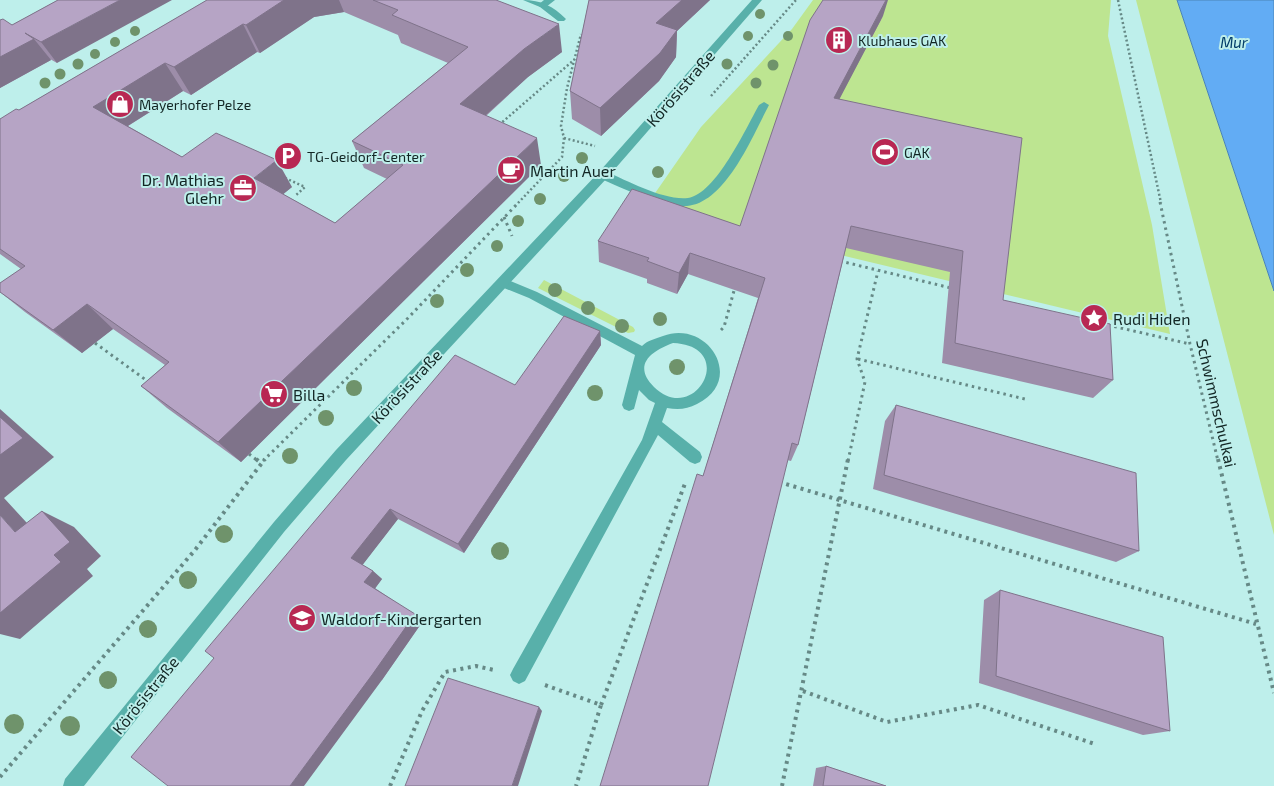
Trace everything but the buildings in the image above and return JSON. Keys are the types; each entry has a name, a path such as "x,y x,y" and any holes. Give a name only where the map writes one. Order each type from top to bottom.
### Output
{"street":[{"path":"528,0 546,3 562,19"},
{"name":"Körösistraße","path":"72,786 341,455 603,175 757,0"},
{"path":"603,175 666,198 687,202 703,197 721,181 764,105"},
{"path":"503,283 533,295 641,359"},
{"path":"629,406 641,359 660,340 672,338 695,342 704,348 711,357 714,367 714,378 710,388 701,396 689,402 663,401 643,387 639,376 641,359"},
{"path":"519,675 648,442 663,401"},
{"path":"654,424 695,457"}],"path":[{"path":"711,96 796,0"},
{"name":"Schwimmschulkai","path":"1118,0 1190,344 1274,693"},
{"path":"0,777 195,550 261,463 408,318 562,157 564,138 561,126 567,88 582,32 562,19"},
{"path":"497,127 576,59"},
{"path":"564,138 598,147"},
{"path":"279,175 305,187 295,196"},
{"path":"840,261 953,288"},
{"path":"782,786 839,499 865,382 857,358 878,271"},
{"path":"717,334 724,328 736,285"},
{"path":"1105,324 1190,344"},
{"path":"95,343 151,383"},
{"path":"857,358 1025,399"},
{"path":"249,454 261,463"},
{"path":"576,786 601,705 695,457"},
{"path":"772,480 1256,624"},
{"path":"390,786 422,711 445,672 476,666 519,675 601,705"},
{"path":"802,691 887,722 978,705 1095,744"}],"green space":[{"name":"GAK","path":"813,0 1111,0 1108,36 1152,225 1170,334 732,229 651,199 701,127 792,29"},
{"path":"1136,0 1177,0 1274,291 1274,535"},
{"path":"544,280 633,327 634,332 628,333 538,288"}],"water":[{"name":"Mur","path":"1177,0 1274,0 1274,291"}],"place":[{"name":"Klubhaus GAK","path":"839,40"},
{"name":"Mayerhofer Pelze","path":"120,104"},
{"name":"GAK","path":"885,152"},
{"name":"TG-Geidorf-Center","path":"288,156"},
{"name":"Martin Auer","path":"511,170"},
{"name":"Dr. Mathias Glehr","path":"243,188"},
{"name":"Rudi Hiden","path":"1094,318"},
{"name":"Billa","path":"274,394"},
{"name":"Waldorf-Kindergarten","path":"302,618"}]}
